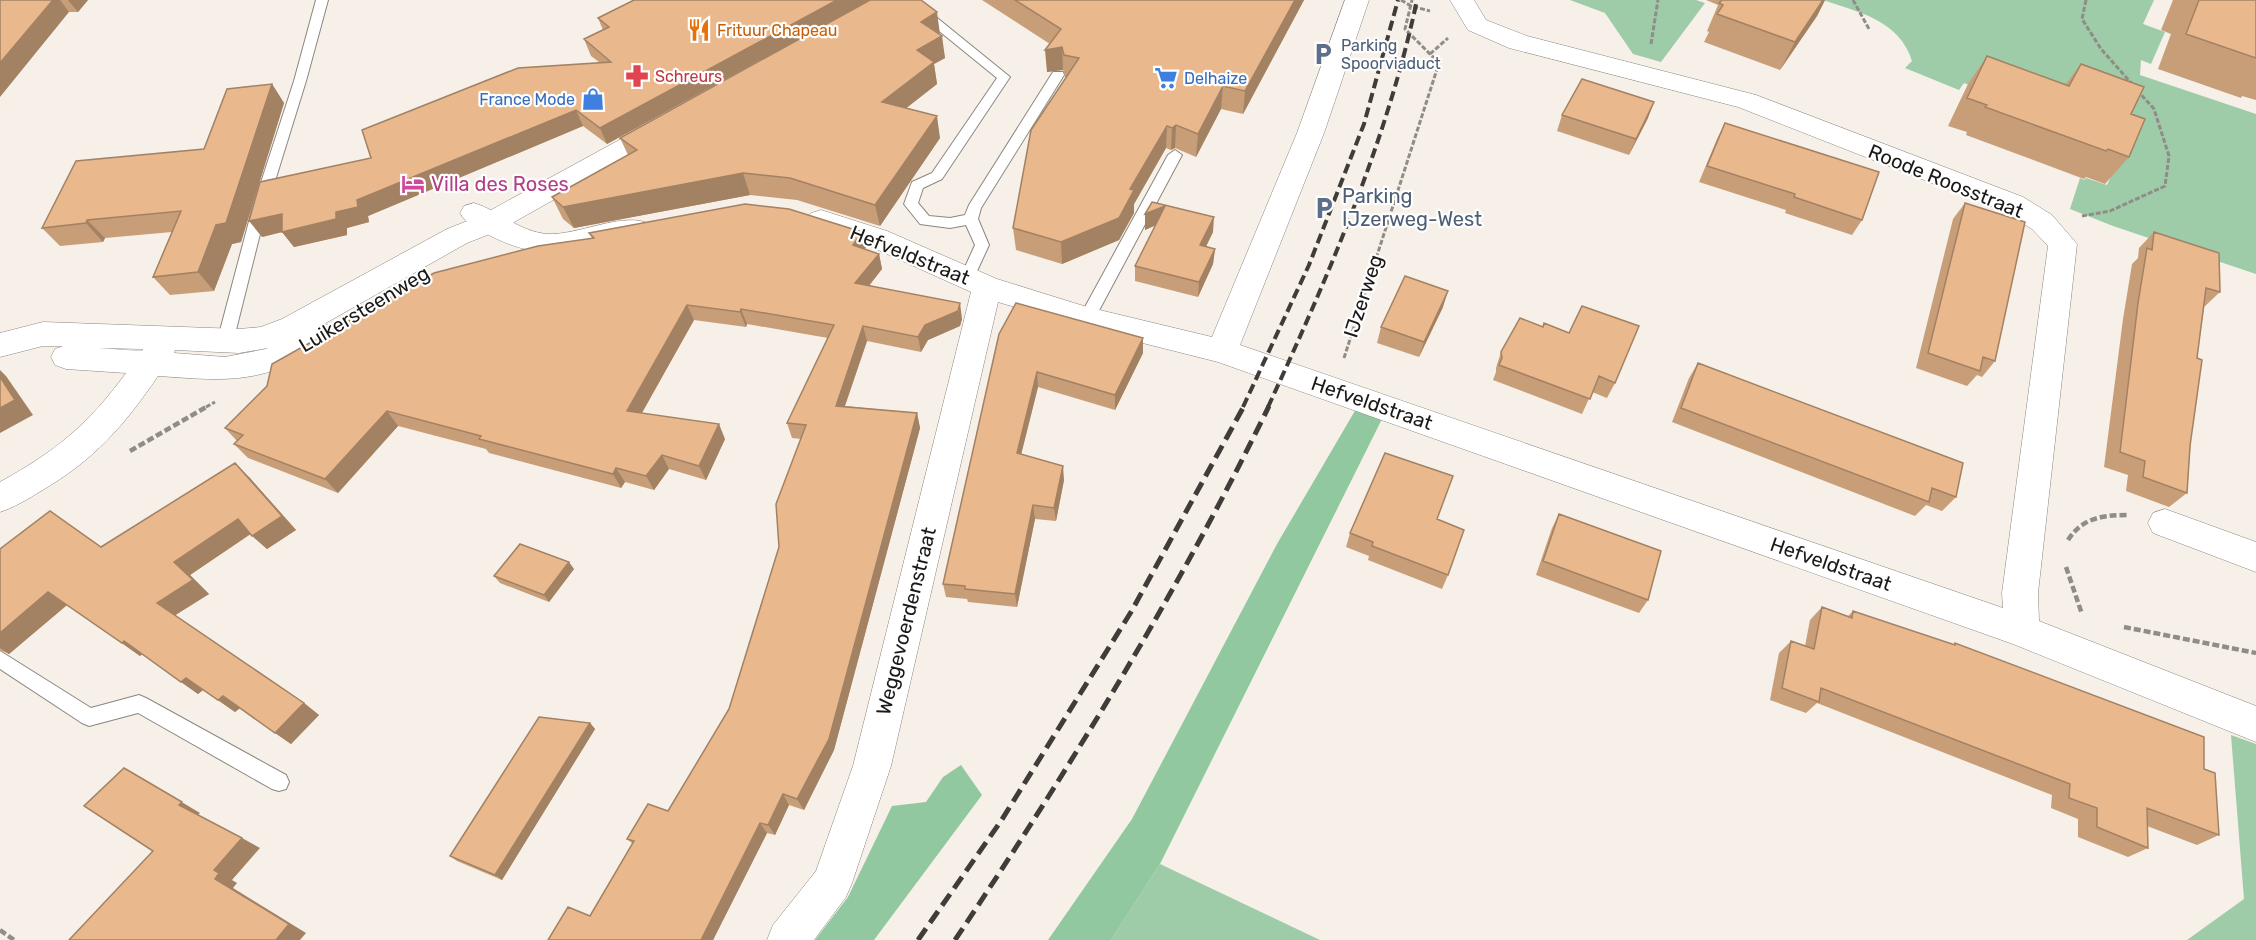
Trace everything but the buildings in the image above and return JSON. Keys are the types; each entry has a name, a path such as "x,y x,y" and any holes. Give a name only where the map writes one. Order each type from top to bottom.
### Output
{"street":[{"path":"1222,351 1315,125 1357,0"},
{"name":"Roode Roosstraat","path":"1462,0 1477,25 1508,37 1747,101 2013,204 2042,222 2063,243 2020,593 2022,631"},
{"name":"Luikersteenweg","path":"1,345 26,355 159,350 230,351 273,360 294,350 465,249 482,218 686,115"},
{"name":"Hefveldstraat","path":"796,212 877,238 977,282 1087,318 1222,351 2022,631 2256,724"},
{"path":"482,218 534,242 556,244 658,224"},
{"name":"Weggevoerdenstraat","path":"788,940 832,883 872,766 977,282"},
{"path":"0,498 69,456 106,422 159,350"},
{"path":"2164,523 2256,557"}],"lane":[{"path":"230,351 260,210 300,81 322,0"},
{"path":"907,0 1004,77 937,176 917,185 911,204 925,220 950,223 971,219"},
{"path":"977,282 982,245 971,219 974,208 1058,75"},
{"path":"1087,318 1175,155"},
{"path":"0,658 89,717 139,704 279,782"}],"path":[{"path":"1401,0 1411,6"},
{"name":"IJzerweg","path":"1341,364 1439,63 1405,29 1412,0"},
{"path":"1647,75 1658,0"},
{"path":"1853,0 1869,29"},
{"path":"2042,222 2110,211 2165,186 2169,156 2154,109 2101,49 2082,20 2086,0"},
{"path":"2066,548 2073,532 2084,521 2098,516 2135,516 2164,523"},
{"path":"2020,593 2084,619 2065,564"},
{"path":"2118,626 2256,653"},
{"path":"0,930 14,940"}],"green space":[{"path":"1570,0 1696,0 1705,3 1661,62 1633,54 1605,13"},
{"path":"1823,0 2154,0 2143,24 2165,32 2151,64 2141,60 2140,75 2256,114 2256,274 2113,226 2070,209 2080,178 2107,185 2125,147 1964,83 1959,90 1905,68 1912,61 1906,47 1888,27 1864,14"},
{"path":"1356,409 1382,419 1160,864 1111,940 1048,940 1132,819 1277,544"},
{"path":"2231,735 2256,744 2256,940 2187,940 2244,899"},
{"path":"961,765 982,795 874,940 815,940 848,897 892,806 926,802 943,777"},
{"path":"1160,864 1320,940 1111,940"}],"railway":[{"path":"1243,407 1309,265 1364,124 1398,0"},
{"path":"1268,407 1354,208 1390,105 1417,0"},
{"path":"918,940 1001,821 1131,612 1244,406"},
{"path":"955,940 1040,810 1121,678 1198,544 1269,406"}],"place":[{"name":"Frituur Chapeau","path":"699,30"},
{"name":"Parking Spoorviaduct","path":"1323,54"},
{"name":"Schreurs","path":"637,76"},
{"name":"Delhaize","path":"1166,78"},
{"name":"France Mode","path":"593,99"},
{"name":"Villa des Roses","path":"413,184"},
{"name":"Parking IJzerweg-West","path":"1324,208"}]}
